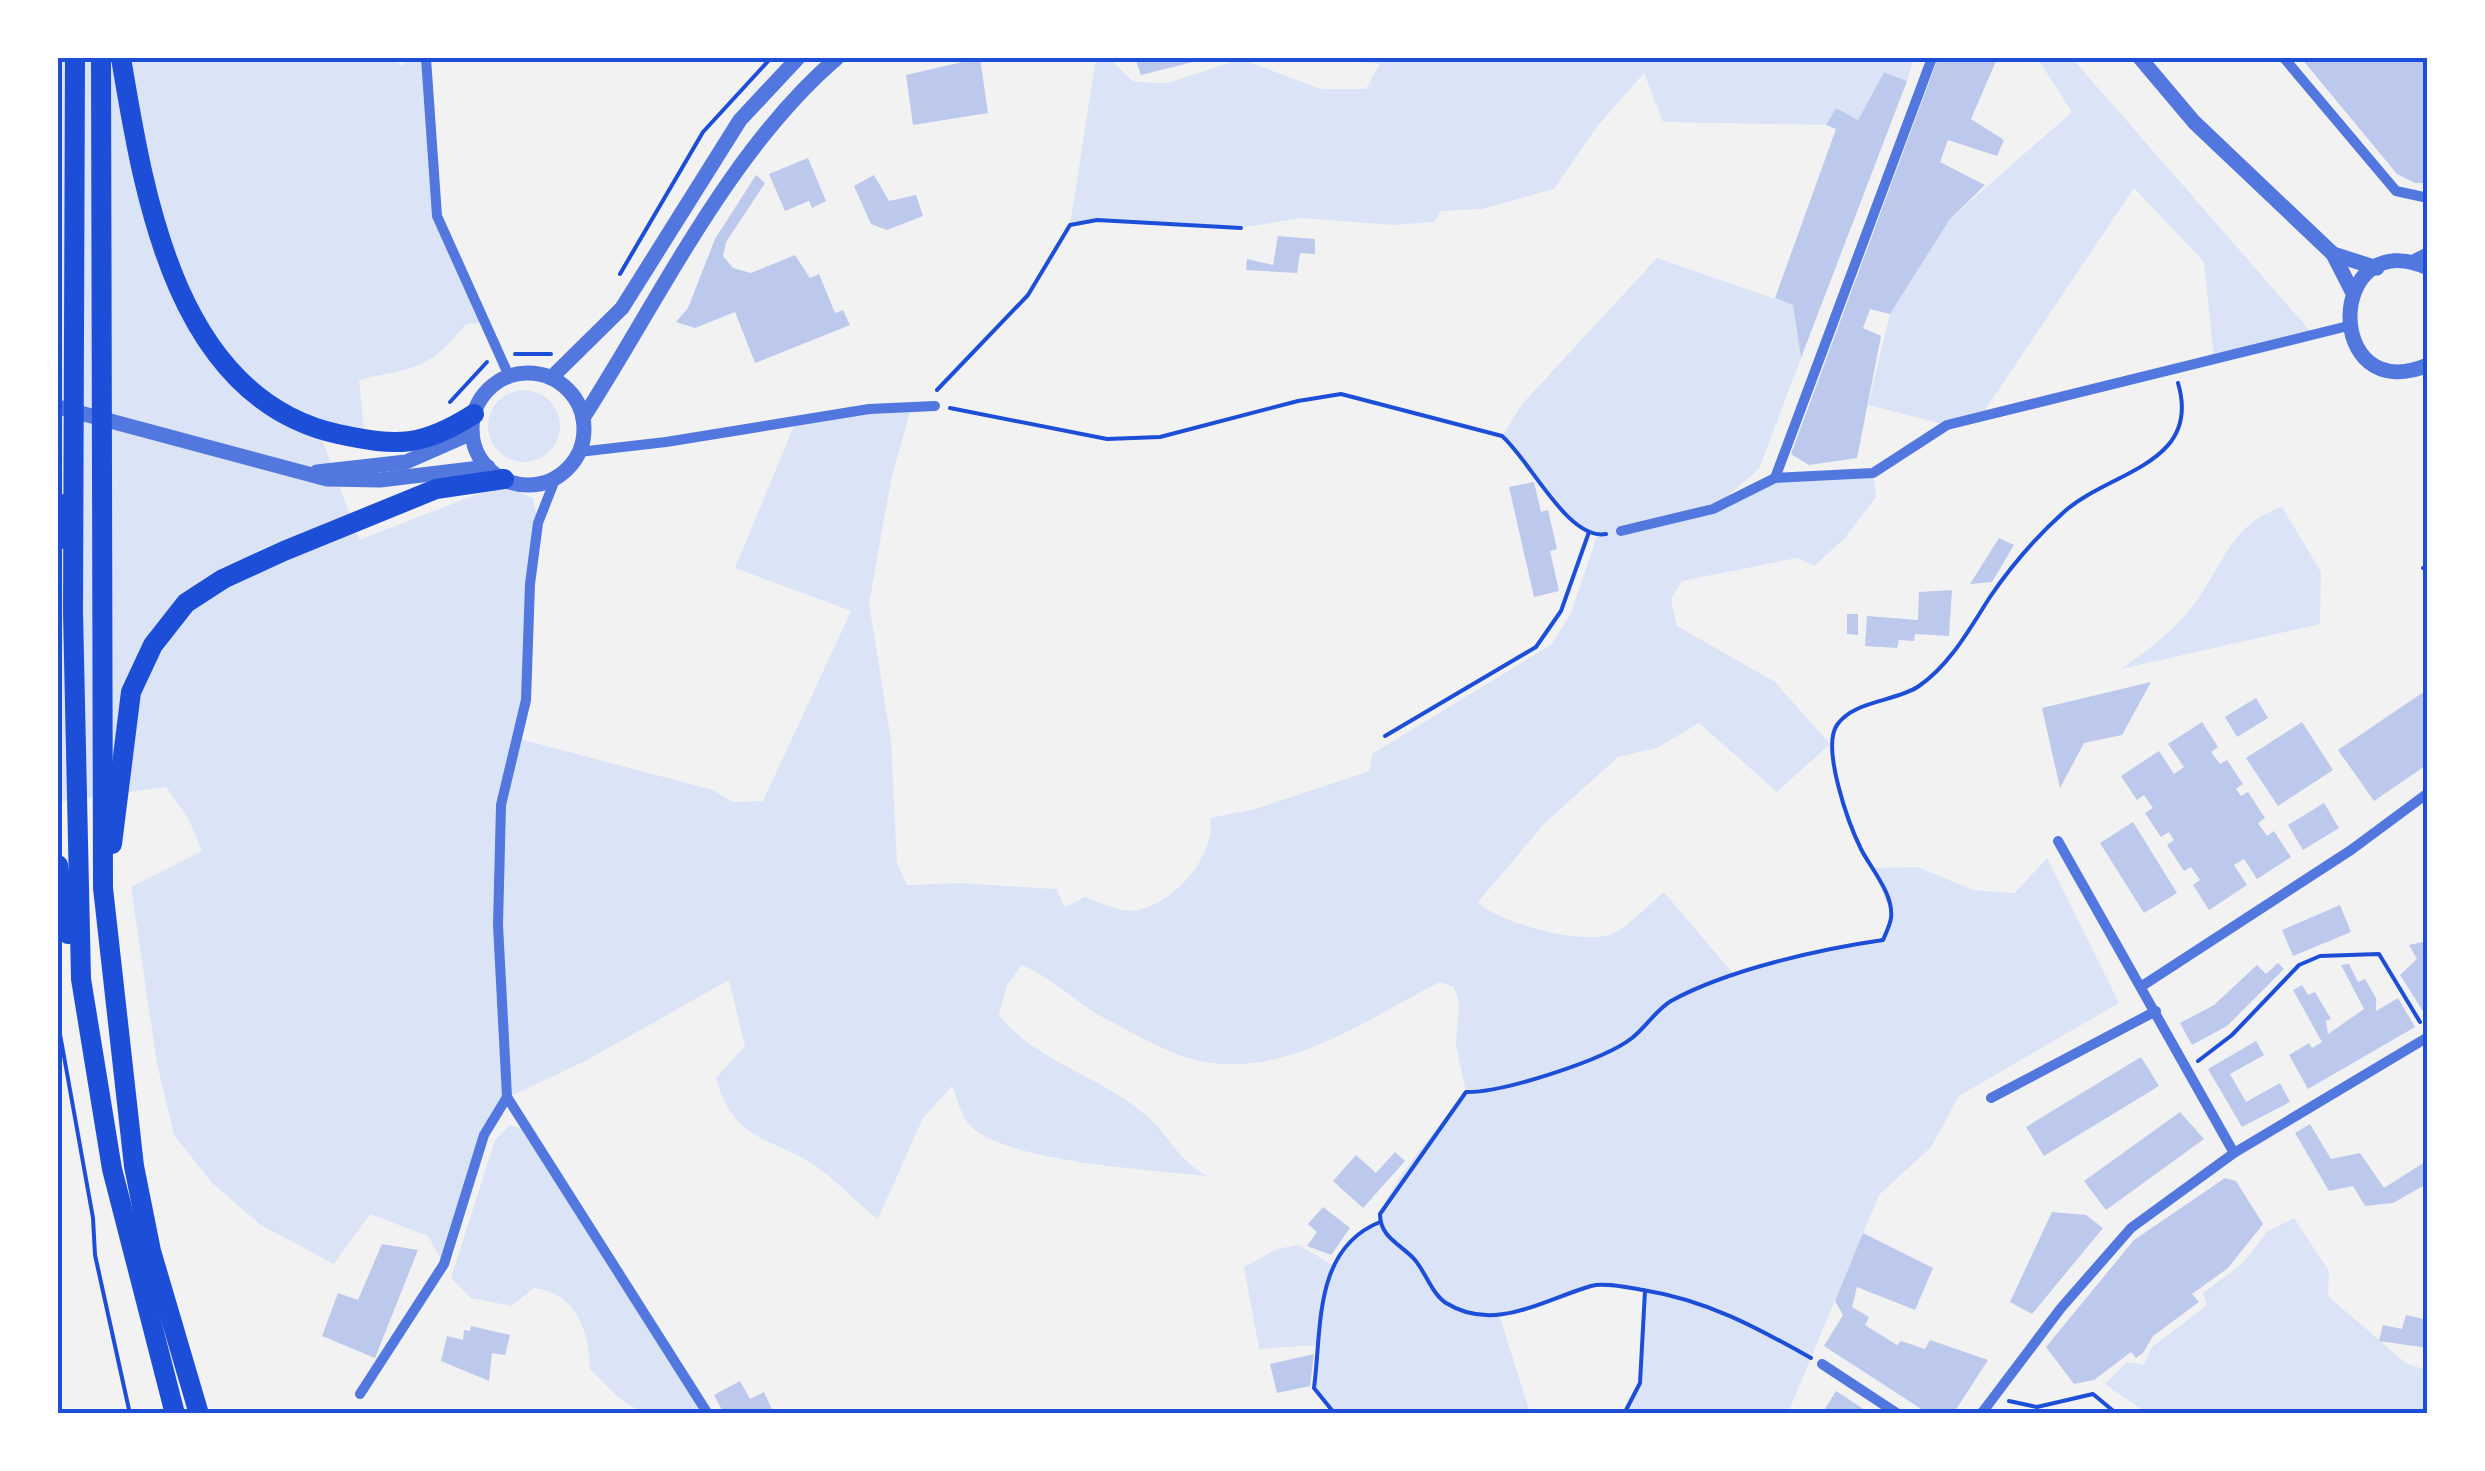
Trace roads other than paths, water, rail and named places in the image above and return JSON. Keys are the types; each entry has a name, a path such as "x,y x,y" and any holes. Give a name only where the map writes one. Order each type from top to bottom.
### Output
{"highway":[{"path":"75,58 72,374 81,980"},
{"path":"101,58 98,375 103,888 134,1166 151,1252 199,1414"},
{"path":"121,58 153,215 177,285 213,349 235,375 295,420 379,443 430,439 474,423"},
{"path":"58,540 73,453"},
{"path":"103,888 116,824 120,757 131,692 153,645 186,603 269,558 436,489 496,473"},
{"path":"58,865 112,1169 175,1414"}],"street":[{"path":"426,58 437,216 509,376"},
{"path":"708,1414 507,1098 498,925 500,805 526,700 530,584 538,523 556,477 579,452 583,418 706,218 764,137 837,58"},
{"path":"1775,478 1932,58"},
{"path":"2140,58 2205,134 2333,254 2353,293"},
{"path":"2284,58 2396,191 2428,198"},
{"path":"551,378 622,308 740,120 792,59"},
{"path":"2333,254 2376,268 2408,262 2428,252"},
{"path":"2408,262 2428,268"},
{"path":"2376,268 2353,293 2348,326 2360,351 2382,367 2400,371 2428,365"},
{"path":"1621,531 1713,509 1775,478 1873,473 1948,425 2348,326"},
{"path":"496,473 477,452 474,423 484,395 509,376 531,373 551,378 572,394 583,418"},
{"path":"579,452 869,409 931,405"},
{"path":"58,407 231,456 350,481 496,473 530,484 556,477"},
{"path":"308,473 406,462 474,423"},
{"path":"2142,986 2351,850 2428,793"},
{"path":"2058,842 2234,1153"},
{"path":"1991,1098 2156,1011"},
{"path":"1981,1414 2061,1308 2131,1228 2234,1153 2428,1036"},
{"path":"360,1394 444,1264 484,1135 507,1098"},
{"path":"1822,1364 1898,1414"}]}
